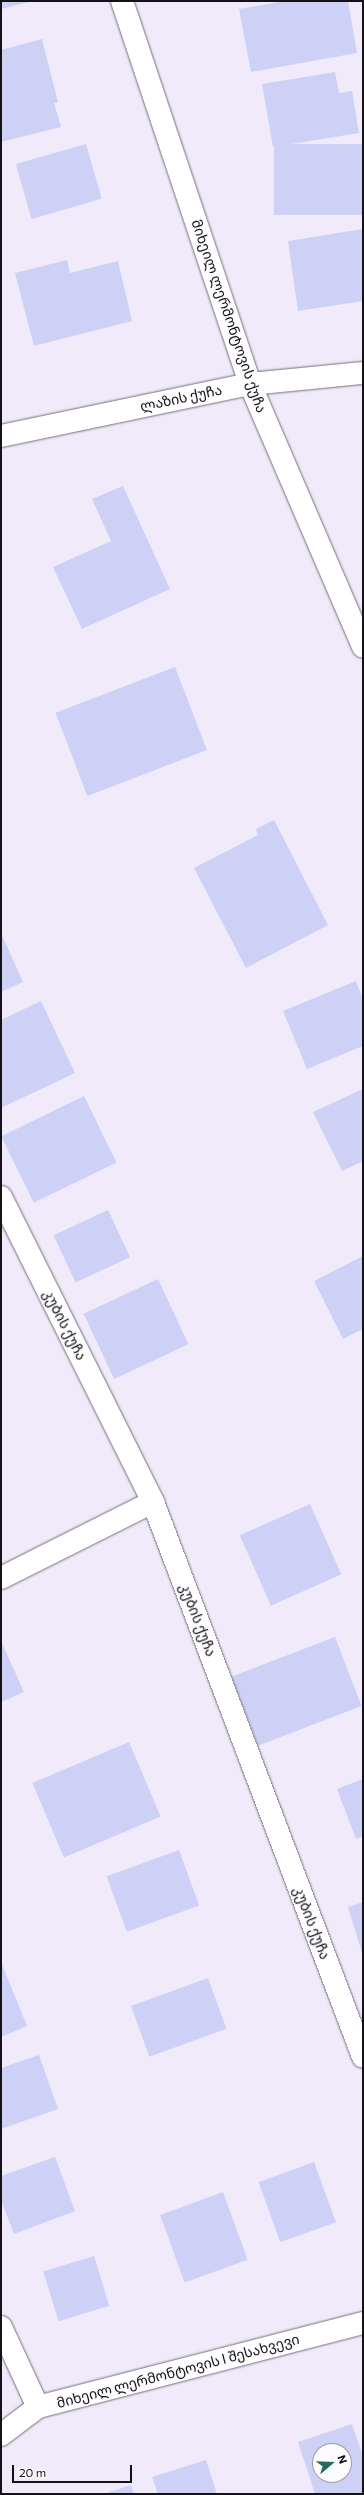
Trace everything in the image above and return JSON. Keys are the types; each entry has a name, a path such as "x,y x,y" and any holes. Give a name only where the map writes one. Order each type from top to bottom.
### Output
{"street":[{"name":"მიხეილ ლერმონტოვის ქუჩა","path":"122,1 250,384 363,647"},
{"name":"ლაზის ქუჩა","path":"1,436 250,384 363,373"},
{"name":"კუბის ქუჩა","path":"1,1197 153,1502 363,2057"},
{"path":"1,1578 153,1502"},
{"name":"მიხეილ ლერმონტოვის I შესახვევი","path":"1,2435 38,2407 363,2323"},
{"path":"1,2327 38,2407"}],"building":[{"path":"1,1 29,1 29,2 1,9"},
{"path":"285,1 348,1 357,53 251,72 239,9"},
{"path":"42,39 58,102 54,103 61,127 1,142 1,50"},
{"path":"335,72 339,93 352,91 359,133 273,147 262,84"},
{"path":"86,144 102,199 32,219 16,164"},
{"path":"274,144 363,144 363,215 274,215"},
{"path":"363,229 363,301 298,311 288,241"},
{"path":"67,260 70,273 118,261 132,321 34,346 15,273"},
{"path":"123,486 170,589 82,629 53,567 111,541 92,499"},
{"path":"175,667 207,750 87,796 56,713"},
{"path":"274,820 328,925 246,968 194,868 258,835 256,829"},
{"path":"1,933 23,982 1,992"},
{"path":"356,981 363,999 363,1046 307,1069 283,1011"},
{"path":"41,1001 75,1073 1,1108 1,1020"},
{"path":"363,1089 363,1161 342,1171 313,1112"},
{"path":"84,1096 116,1163 34,1203 1,1136"},
{"path":"108,1210 130,1257 76,1282 54,1235"},
{"path":"363,1256 363,1329 343,1339 314,1281"},
{"path":"158,1279 188,1344 114,1379 84,1314"},
{"path":"310,1504 341,1574 271,1606 240,1535"},
{"path":"335,1637 362,1706 258,1746 231,1677"},
{"path":"1,1641 24,1692 1,1702"},
{"path":"129,1742 161,1817 64,1858 32,1783"},
{"path":"363,1779 363,1836 356,1839 337,1789"},
{"path":"179,1850 199,1905 127,1932 107,1876"},
{"path":"363,1902 363,1956 348,1907"},
{"path":"1,1962 27,2026 1,2037"},
{"path":"208,1978 226,2029 149,2057 131,2006"},
{"path":"39,2055 58,2109 1,2129 1,2068"},
{"path":"55,2157 75,2211 14,2234 1,2200 1,2176"},
{"path":"314,2162 336,2222 280,2242 259,2182"},
{"path":"223,2192 248,2260 185,2283 160,2215"},
{"path":"94,2256 109,2306 59,2321 43,2271"},
{"path":"352,2424 363,2456 363,2494 315,2494 298,2442"},
{"path":"206,2460 217,2494 158,2494 152,2477"},
{"path":"131,2485 134,2494 104,2494"}]}
